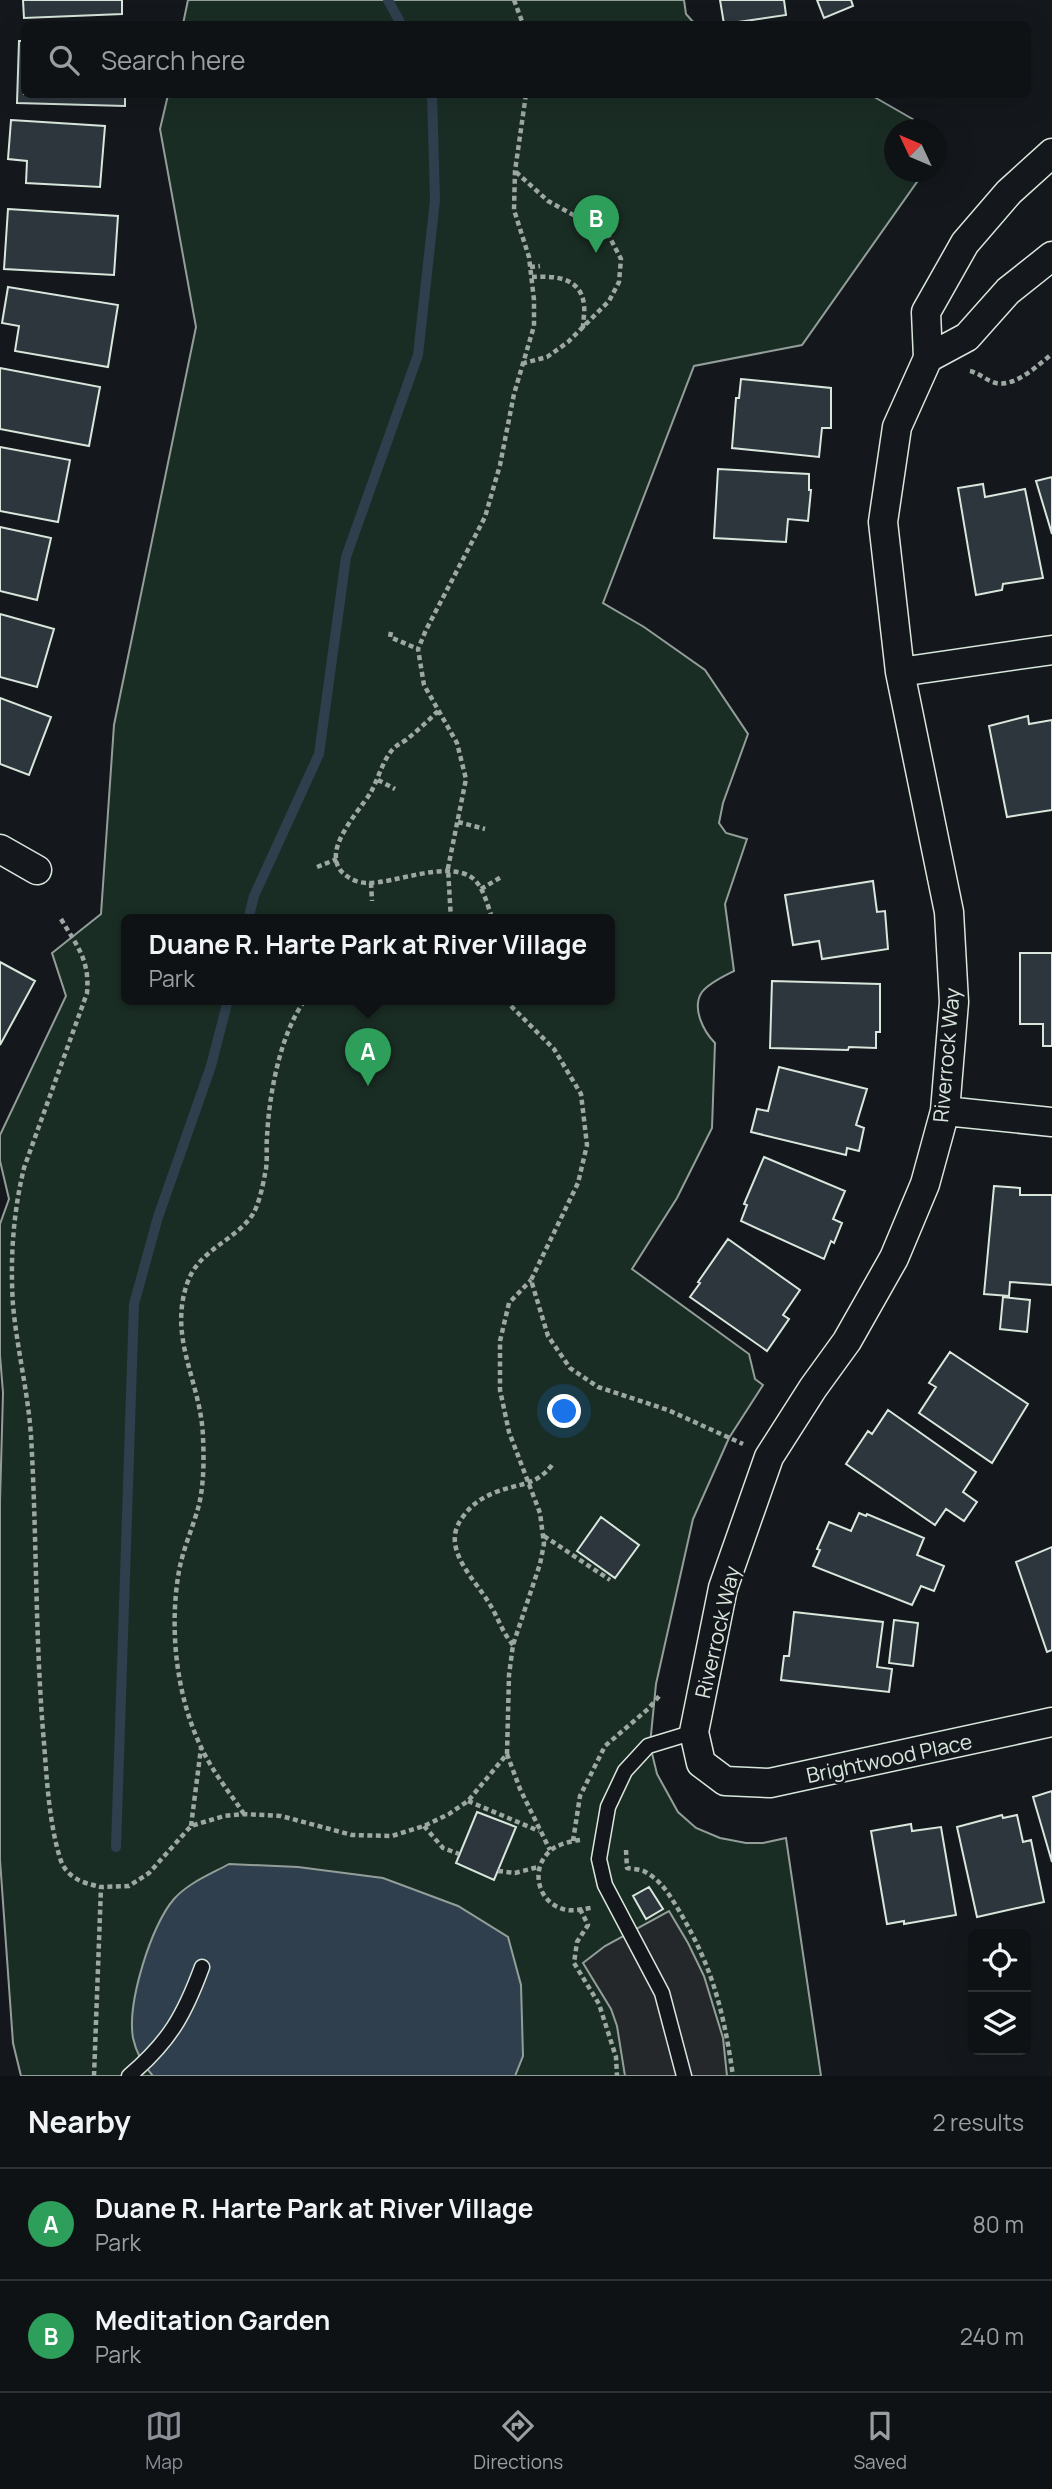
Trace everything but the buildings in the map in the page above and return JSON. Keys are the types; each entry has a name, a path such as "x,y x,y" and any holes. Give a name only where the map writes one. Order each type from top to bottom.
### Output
{"street":[{"name":"Riverrock Way","path":"725,1781 701,1763 694,1732 723,1588 769,1457 847,1341 894,1258 925,1184 945,1111 954,1002 949,912 900,672 883,522 897,427 928,358 926,312 965,243 1009,192 1052,153"},
{"path":"928,358 967,337 1008,291 1052,256"},
{"path":"900,672 1052,650"},
{"path":"0,849 37,870"},
{"path":"945,1111 1052,1122"},
{"name":"Brightwood Place","path":"725,1781 770,1783 1052,1722"}],"lane":[{"path":"684,2076 662,1993 609,1894 599,1859 608,1807 625,1772 648,1746 694,1732"},
{"path":"129,2076 155,2053 177,2026 202,1966"}],"path":[{"path":"514,0 522,21"},
{"path":"451,914 448,871 466,779 457,743 424,685 418,649 485,517 500,465 514,394 534,326 532,277 514,210 515,171 525,98"},
{"path":"515,171 548,201 608,234 621,259 619,282 609,301 568,342 547,357 524,363"},
{"path":"530,267 540,266"},
{"path":"532,277 554,275 567,279 578,291 584,305 583,328"},
{"path":"928,358 979,373 996,383 1018,378 1052,354"},
{"path":"391,632 390,637 418,649"},
{"path":"438,711 390,752 360,810 339,838 337,863 356,881 371,883 432,871 463,873 472,877 481,889 491,914"},
{"path":"377,780 395,789"},
{"path":"458,822 485,829"},
{"path":"317,867 337,859"},
{"path":"481,889 503,876"},
{"path":"371,883 372,901"},
{"path":"61,919 85,960 89,974 87,993 24,1168 17,1198 12,1279 13,1306 30,1434 40,1702 48,1795 61,1860 69,1874 83,1883 101,1887 129,1886 149,1873 191,1826 224,1816 244,1814 281,1816 352,1835 392,1836 424,1826 468,1801 507,1754"},
{"path":"244,1814 201,1748 183,1693 176,1643 175,1601 179,1568 200,1502 204,1465 202,1426 182,1343 181,1306 189,1278 207,1252 233,1236 254,1213 266,1173 267,1134 284,1042 302,1005"},
{"path":"512,1005 554,1049 581,1094 587,1145 578,1183 531,1280 509,1303 500,1341 500,1390 509,1433 540,1513 543,1536 540,1564 513,1645 509,1675 507,1754 550,1850"},
{"path":"531,1280 548,1336 570,1368 598,1387 668,1410 769,1457"},
{"path":"513,1645 458,1556 454,1543 459,1522 472,1504 496,1492 536,1481 552,1465"},
{"path":"543,1536 610,1580"},
{"path":"191,1826 201,1748"},
{"path":"468,1801 540,1832"},
{"path":"424,1826 443,1848 459,1854"},
{"path":"573,1841 550,1850 538,1867 539,1888 548,1902 566,1910 588,1908"},
{"path":"626,1848 627,1868 646,1871 662,1884 693,1934 715,1985 733,2076"},
{"path":"498,1871 515,1873 538,1867"},
{"path":"94,2076 101,1887"},
{"path":"580,1909 588,1925 577,1942 575,1963 599,2004 616,2057 617,2076"}],"green space":[{"path":"188,0 684,0 686,14 692,21 184,21"},
{"path":"167,98 876,98 913,119 884,119 884,182 917,182 802,345 694,366 603,603 644,627 705,670 748,734 723,803 719,823 726,833 747,839 725,904 734,971 705,989 698,1005 703,1026 715,1043 712,1128 677,1198 632,1269 749,1354 755,1379 763,1385 729,1438 693,1519 656,1684 650,1745 657,1774 678,1812 696,1828 720,1838 746,1843 763,1843 786,1838 821,2076 21,2076 13,2043 0,1860 0,1501 3,1393 0,1355 0,1224 9,1199 0,1161 0,1135 66,996 52,953 101,914 114,725 196,327 160,129"}],"shaded area":[{"path":"669,1911 704,1976 723,2038 727,2076 625,2076 617,2026 611,2009 583,1963 605,1946"}],"water":[{"path":"229,1864 298,1867 383,1878 458,1906 508,1937 521,1985 523,2056 515,2076 153,2076 136,2048 132,2023 137,1985 149,1945 165,1911 174,1899 193,1884"}],"waterway":[{"path":"388,0 399,21"},
{"path":"250,914 254,896 319,754 346,557 418,355 435,200 432,98"},
{"path":"116,1847 134,1304 158,1217 211,1066 227,1005"}],"place":[{"name":"Meditation Garden","path":"596,253"},
{"name":"Duane R. Harte Park at River Village","path":"368,1086"}]}
